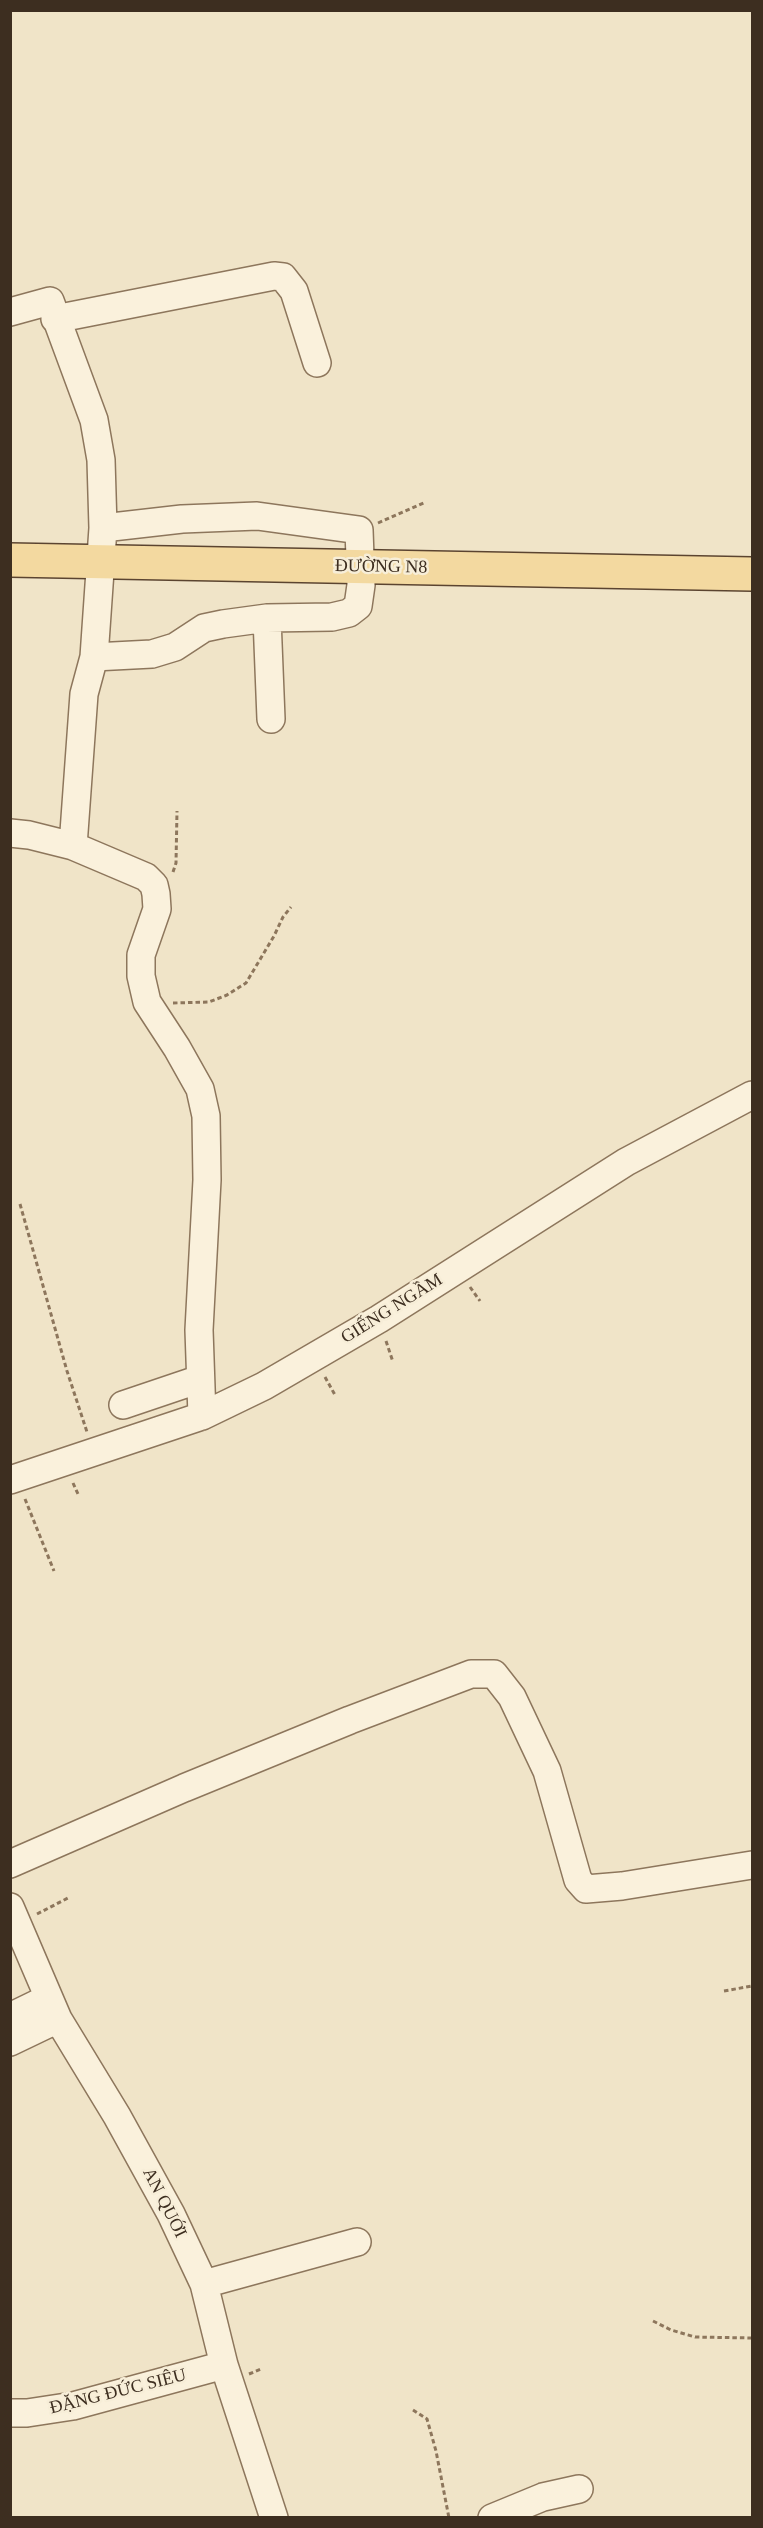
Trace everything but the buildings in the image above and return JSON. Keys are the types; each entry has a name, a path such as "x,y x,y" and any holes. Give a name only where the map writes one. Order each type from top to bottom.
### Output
{"main road":[{"name":"ĐƯỜNG N8","path":"10,560 753,574"}],"street":[{"path":"55,319 274,276 283,278 294,291 317,363"},
{"path":"10,312 50,301 94,420 101,460 103,528 101,562 94,657 84,694 73,846"},
{"path":"94,657 152,654 176,647 204,628 267,618 332,617 350,613 358,606 361,585 359,530 257,516 182,519 103,528"},
{"path":"267,618 271,719"},
{"path":"10,833 29,835 73,846 146,877 154,885 157,909 141,955 141,976 147,1002 200,1089 206,1116 207,1180 199,1330 202,1416"},
{"name":"GIẾNG NGẦM","path":"14,1479 202,1416 264,1386 379,1319 626,1162 753,1095"},
{"path":"123,1405 200,1379"},
{"path":"10,1864 184,1788 360,1716 471,1674 494,1674 512,1697 547,1772 578,1880 586,1889 622,1886 753,1865"},
{"name":"AN QUỚI","path":"14,1916 54,2008 171,2214 204,2284 224,2365 274,2517"},
{"path":"10,2018 54,2008"},
{"path":"10,2042 54,2008"},
{"path":"204,2284 357,2242"},
{"name":"ĐẶNG ĐỨC SIÊU","path":"10,2413 27,2413 74,2406 224,2365"},
{"path":"498,2516 543,2497 579,2488"}],"path":[{"path":"359,530 426,502"},
{"path":"154,885 173,872 176,863 177,811"},
{"path":"147,1002 209,1002 246,983 291,907"},
{"path":"20,1204 67,1371 94,1452"},
{"path":"14,1479 54,1571"},
{"path":"14,1916 68,1898"},
{"path":"724,1991 753,1986"},
{"path":"653,2321 671,2330 695,2337 753,2338"},
{"path":"413,2410 427,2420 436,2451 449,2517"}]}
